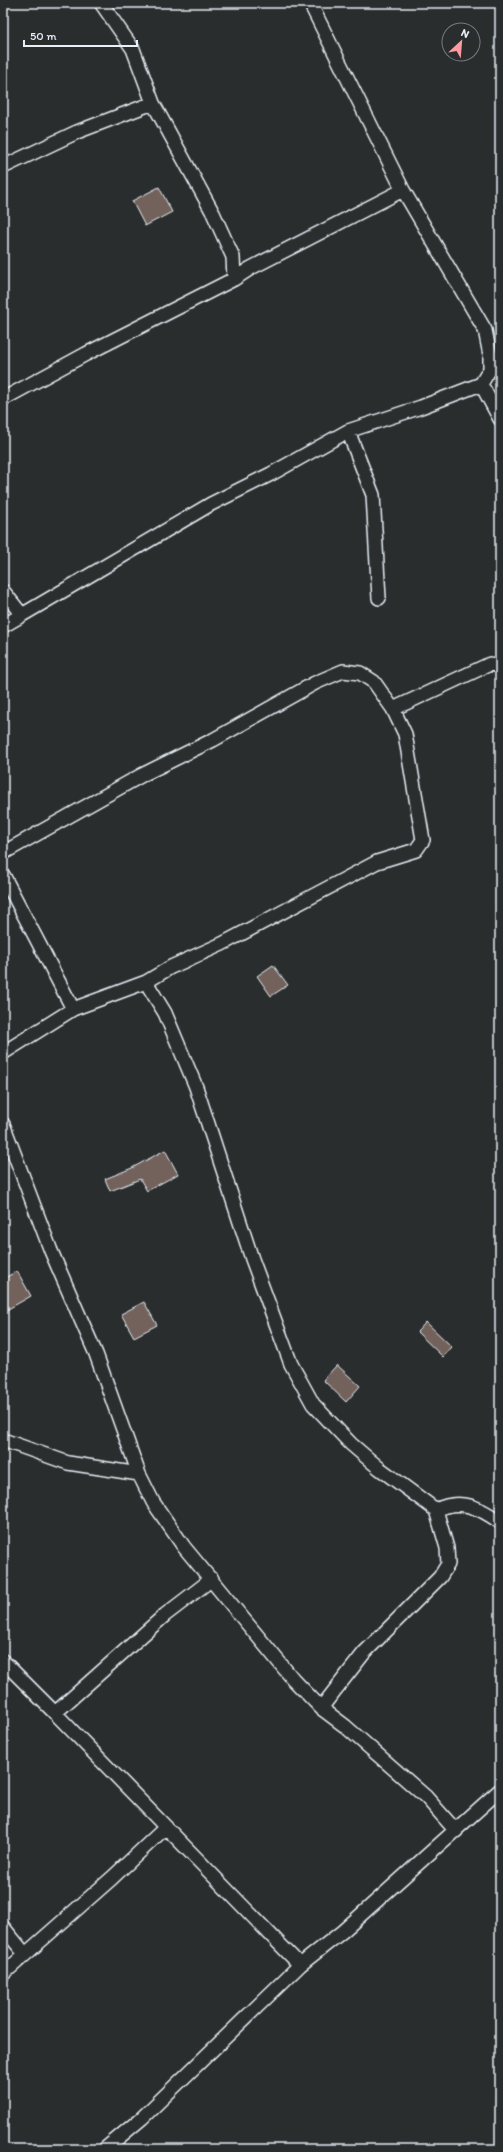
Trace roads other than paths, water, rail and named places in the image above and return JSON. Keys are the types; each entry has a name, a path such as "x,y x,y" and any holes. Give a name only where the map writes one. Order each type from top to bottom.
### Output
{"street":[{"path":"101,3 133,49 153,103 214,213 233,257 234,279"},
{"path":"3,626 212,504 271,474 348,431 421,407 481,384 490,369 490,354 485,330 403,190 310,3"},
{"path":"3,167 77,132 153,103"},
{"path":"3,399 86,354 234,279 251,268 403,190"},
{"path":"233,257 251,268"},
{"path":"481,384 500,419"},
{"path":"348,431 373,495 379,598"},
{"path":"3,591 22,615"},
{"path":"393,709 490,664 500,666"},
{"path":"3,853 142,775 227,733 315,683 343,670 360,673 374,682 393,709 405,734 423,840 416,850 377,862 222,944 171,967 146,982 72,1009 3,1053"},
{"path":"3,875 72,1009"},
{"path":"146,982 165,1013 196,1087 252,1260 291,1364 313,1404 351,1444 379,1468 436,1510 447,1548 448,1564 440,1577 364,1653 320,1708"},
{"path":"3,1124 51,1251 96,1354 139,1474 158,1509 184,1547 212,1579 249,1628 320,1708 345,1726 426,1796 456,1831"},
{"path":"3,1440 68,1463 139,1474"},
{"path":"436,1510 449,1504 462,1503 476,1508 500,1522"},
{"path":"55,1713 165,1615 212,1579"},
{"path":"3,1661 300,1965"},
{"path":"105,2149 142,2118 300,1965 343,1931 500,1790"},
{"path":"3,1974 112,1878 165,1828"},
{"path":"3,1927 25,1954"}]}
